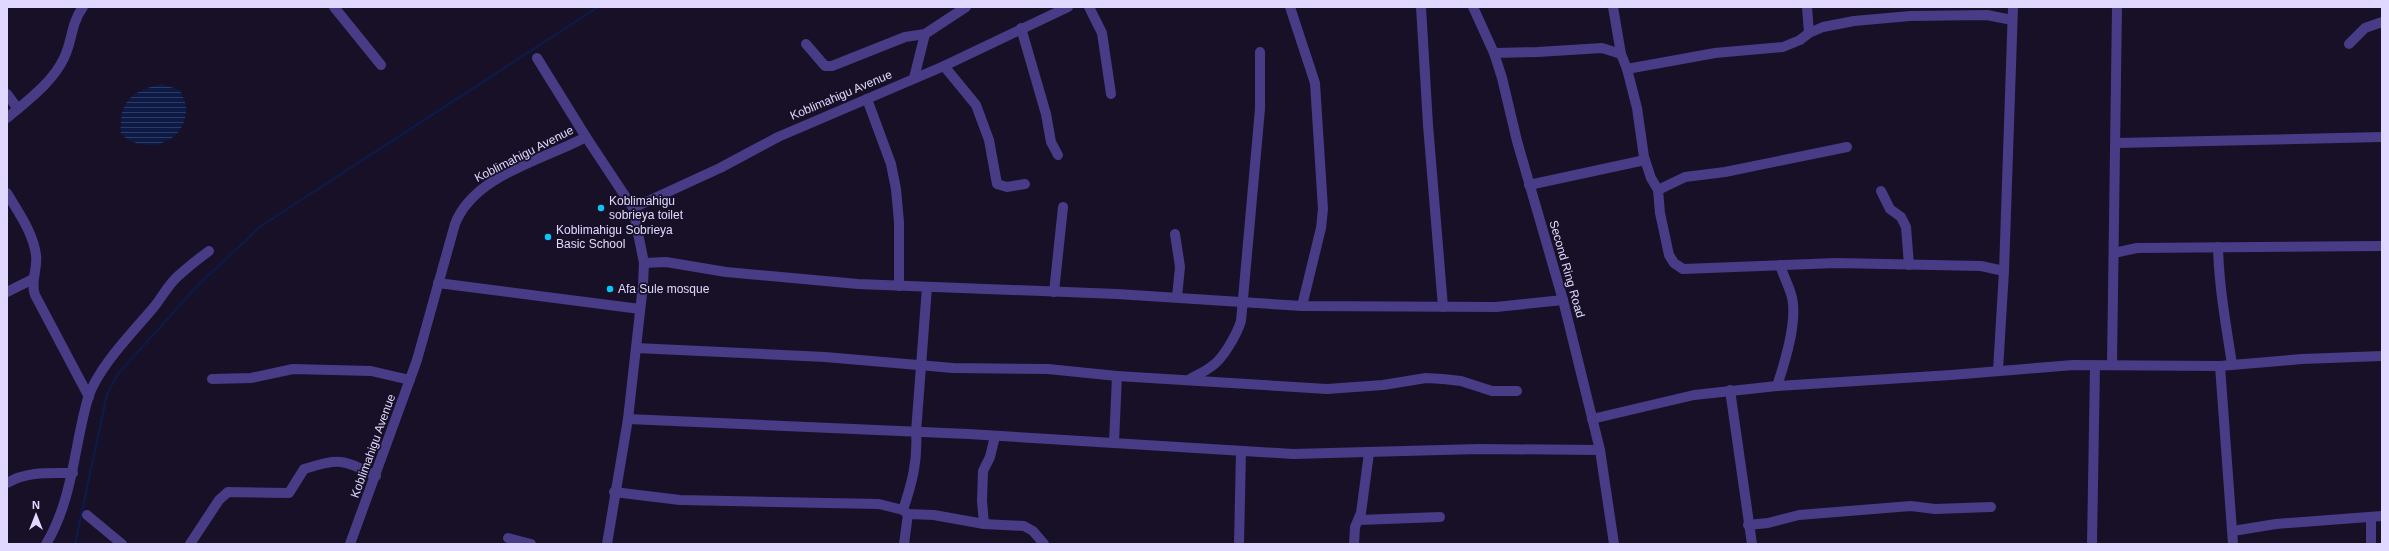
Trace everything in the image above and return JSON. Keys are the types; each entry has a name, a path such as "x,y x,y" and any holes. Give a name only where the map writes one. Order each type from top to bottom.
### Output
{"street":[{"path":"7,118 36,92 64,58 72,26 83,7"},
{"path":"334,7 381,65"},
{"path":"806,44 825,66 832,66 905,37 925,34 966,7"},
{"name":"Koblimahigu Avenue","path":"350,544 410,380 457,219 464,205 474,193 490,183 586,137 633,208 713,172 778,137 944,66 1021,28 1068,7"},
{"path":"1089,7 1102,33 1111,94"},
{"path":"1290,7 1315,84 1323,209 1321,228 1302,306"},
{"path":"1421,7 1428,125 1443,307"},
{"name":"Second Ring Road","path":"1473,7 1494,53 1529,185 1563,300 1600,450 1614,544"},
{"path":"1613,7 1621,54 1627,69 1637,108 1645,160 1651,178 1658,190 1660,213 1669,256 1674,263 1683,269 1836,263 1981,266 2004,271"},
{"path":"1807,7 1809,33"},
{"path":"1998,370 2004,271 2013,7"},
{"path":"2112,364 2113,231 2117,143 2117,7"},
{"path":"1627,69 1715,53 1782,47 1800,40 1809,33 1838,24 1910,12 1987,15 2012,20"},
{"path":"2349,44 2365,28 2382,22"},
{"path":"1021,28 1046,114 1051,142 1058,155"},
{"path":"914,78 925,34"},
{"path":"1494,53 1602,48 1621,54"},
{"path":"1190,379 1213,366 1236,336 1241,321 1244,302 1246,258 1254,195 1260,109 1260,52"},
{"path":"537,58 586,137"},
{"path":"944,66 976,105 988,140 997,184 1007,187 1025,184"},
{"path":"7,94 18,109"},
{"path":"867,99 891,164 896,189 899,222 899,286"},
{"path":"2117,143 2382,137"},
{"path":"1658,190 1685,177 1726,172 1847,147"},
{"path":"1529,185 1645,160"},
{"path":"1881,191 1890,208 1901,217 1906,227 1908,265"},
{"path":"7,193 25,223 32,241 36,256 33,279 35,295 89,397"},
{"path":"1054,292 1063,207"},
{"path":"607,544 614,492 628,419 644,263 633,208"},
{"path":"1175,234 1180,267 1177,298"},
{"path":"2114,253 2137,248 2382,246"},
{"path":"2218,247 2219,281 2227,320 2232,364"},
{"path":"46,544 54,531 73,473 89,397 122,342 177,277 209,251"},
{"path":"644,263 666,262 726,272 899,286 1177,298 1302,306 1496,307 1563,300"},
{"path":"1777,386 1782,372 1793,311 1792,295 1780,265"},
{"path":"7,292 33,279"},
{"path":"438,283 640,309"},
{"path":"904,544 906,512 914,476 917,453 916,432 927,287"},
{"path":"636,348 825,357 921,366 1048,369 1117,376 1190,379 1327,389 1383,385 1426,378 1461,382 1492,391 1517,392"},
{"path":"1592,419 1694,395 1777,386 1951,375 1998,370 2112,364 2220,366 2232,364 2382,356"},
{"path":"2092,544 2095,365"},
{"path":"2220,366 2233,544"},
{"path":"212,379 251,378 300,369 371,371 410,380"},
{"path":"1114,443 1117,376"},
{"path":"1730,390 1748,525 1752,544"},
{"path":"628,419 994,436 1292,454 1478,450 1600,450"},
{"path":"984,524 982,501 983,471 990,457 994,436"},
{"path":"1239,544 1241,451"},
{"path":"1354,544 1355,527 1361,513 1369,453"},
{"path":"190,544 218,500 228,492 289,493 304,469 335,461 346,462 376,476"},
{"path":"7,483 22,476 43,472 73,473"},
{"path":"614,492 680,500 879,504 906,512 934,515 984,524 1024,526 1044,544"},
{"path":"1748,525 1768,523 1799,515 1911,506 1935,509 1991,507"},
{"path":"87,515 122,544"},
{"path":"2233,531 2276,524 2382,516"},
{"path":"1358,520 1440,517"},
{"path":"2371,517 2371,544"},
{"path":"508,538 531,544"}],"water":[{"path":"161,84 180,90 184,99 186,108 184,120 180,130 172,138 162,143 152,145 130,141 121,134 122,113 125,105 135,94 142,90"}],"waterway":[{"path":"75,544 107,394 118,374 196,287 261,226 598,7"}],"place":[{"name":"Koblimahigu sobrieya toilet","path":"601,208"},
{"name":"Koblimahigu Sobrieya Basic School","path":"548,237"},
{"name":"Afa Sule mosque","path":"610,289"}]}
